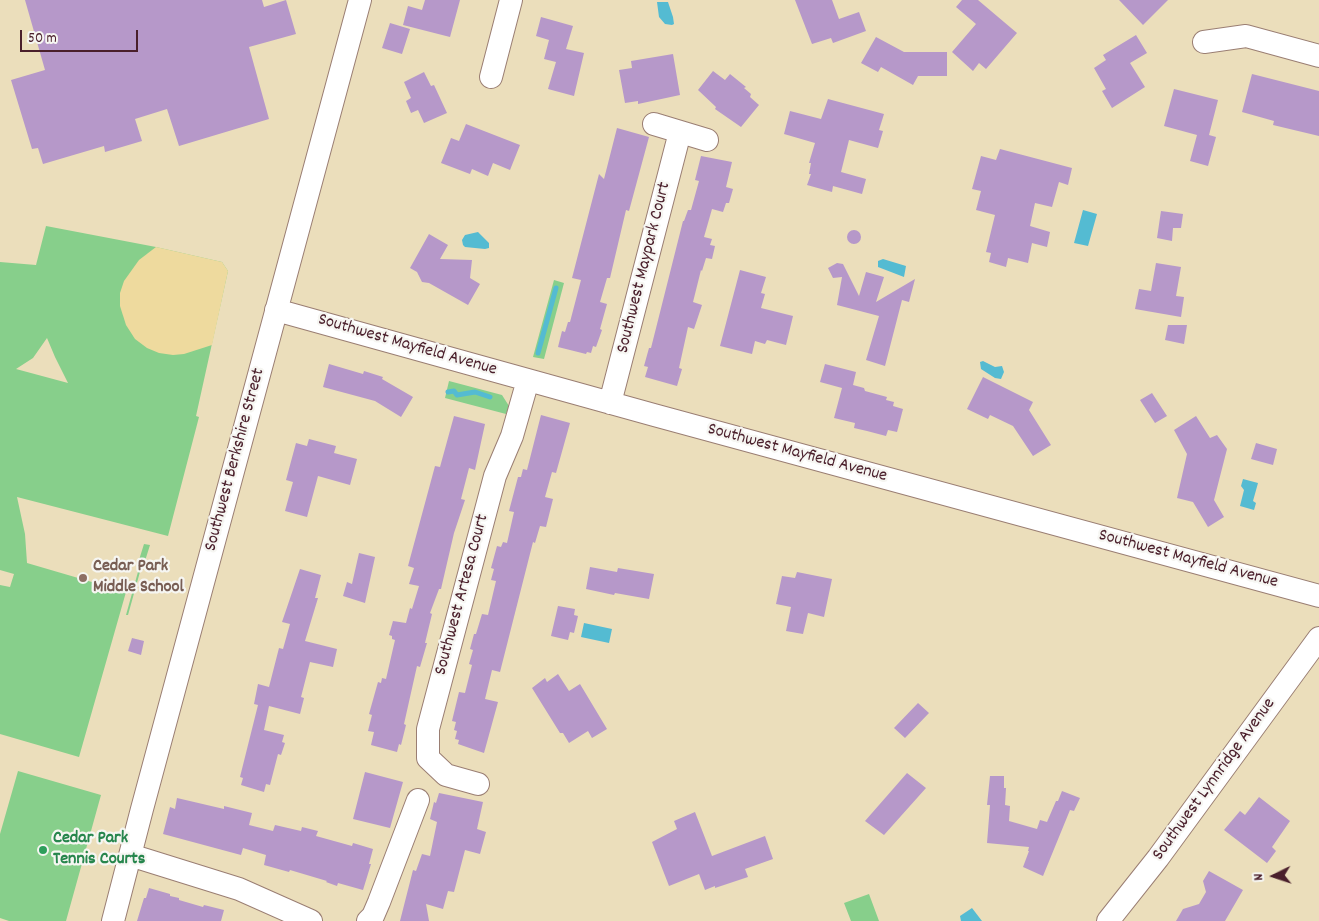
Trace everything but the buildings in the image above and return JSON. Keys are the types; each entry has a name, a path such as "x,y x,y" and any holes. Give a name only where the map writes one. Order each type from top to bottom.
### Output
{"street":[{"name":"Southwest Berkshire Street","path":"113,921 360,0"},
{"path":"491,78 511,0"},
{"path":"1204,42 1246,36 1319,56"},
{"path":"654,124 707,140"},
{"name":"Southwest Maypark Court","path":"610,403 680,132"},
{"name":"Southwest Mayfield Avenue","path":"276,310 1319,596"},
{"name":"Southwest Artesa Court","path":"478,784 446,775 428,758 428,729 495,476 512,436 528,380"},
{"name":"Southwest Lynnridge Avenue","path":"1108,921 1158,858 1319,638"},
{"path":"368,921 373,916 379,902 418,800"},
{"path":"130,855 239,889 311,921"}],"green space":[{"path":"46,226 222,262 228,271 196,416 199,417 168,536 17,497 25,534 27,563 126,592 79,757 0,734 0,585 10,587 14,574 0,570 0,262 36,265","holes":["47,338 68,383 16,369 33,358"]},
{"path":"554,280 564,283 544,359 533,357"},
{"path":"449,381 502,395 509,406 506,414 445,398"},
{"path":"144,544 150,545 145,561 143,561 128,615 126,615 141,561 139,560"},
{"name":"Cedar Park Tennis Courts","path":"18,771 101,795 66,921 9,921 0,918 0,834"},
{"path":"869,894 879,921 851,921 844,903"}],"sand":[{"path":"156,247 222,262 228,271 212,345 184,354 159,353 147,348 135,339 126,325 120,306 120,293 124,281 139,260"}],"water":[{"path":"657,2 668,2 674,24 665,24 659,17"},
{"path":"1083,210 1097,214 1088,246 1074,243"},
{"path":"478,232 489,243 489,248 465,247 463,245 462,240 465,235"},
{"path":"883,259 906,266 904,277 878,267 878,261"},
{"path":"983,361 995,367 1002,366 1004,372 1001,379 995,378 981,369 980,362"},
{"path":"1243,479 1258,483 1253,501 1256,503 1254,510 1240,506 1244,490 1241,486"},
{"path":"584,623 612,629 609,643 581,637"},
{"path":"972,908 982,921 961,921 960,916"}],"waterway":[{"path":"538,353 556,288"},
{"path":"448,392 454,391 457,395 475,392 490,397"}],"place":[{"name":"Cedar Park Middle School","path":"83,578"},
{"name":"Cedar Park Tennis Courts","path":"43,850"}]}
